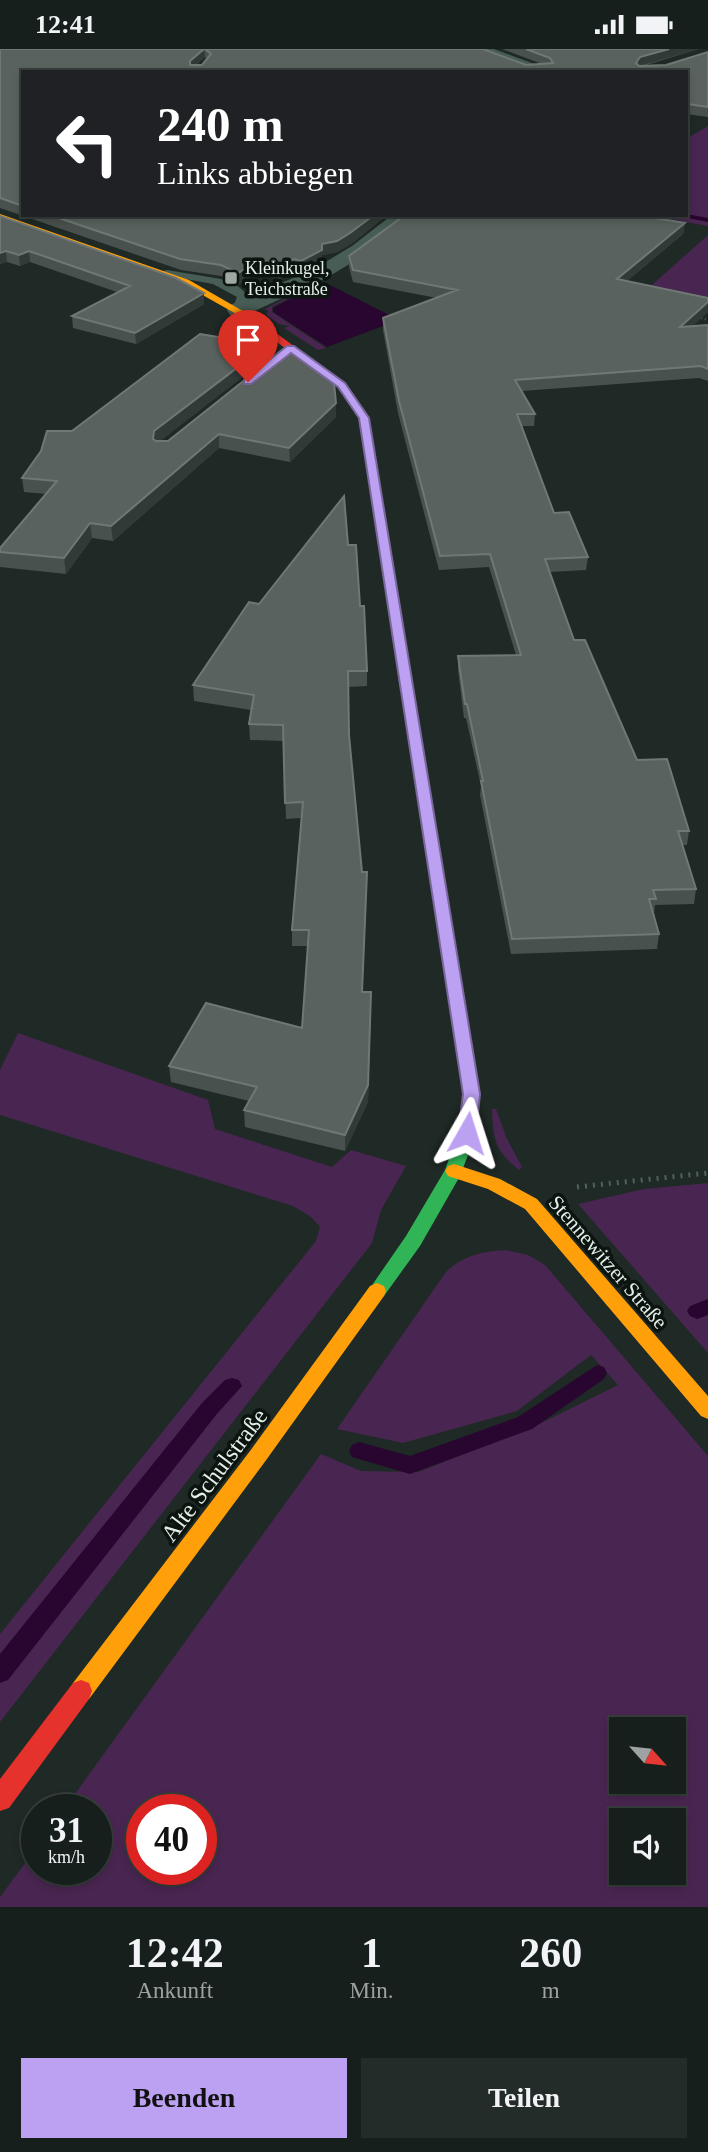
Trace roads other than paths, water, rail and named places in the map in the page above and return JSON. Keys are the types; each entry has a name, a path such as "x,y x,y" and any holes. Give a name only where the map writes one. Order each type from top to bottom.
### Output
{"street":[{"path":"479,49 537,70"},
{"name":"Alte Schulstraße","path":"0,216 160,272 238,310 285,353 341,385 364,418 471,1094 467,1133 454,1171 413,1241 296,1403 0,1798"},
{"path":"238,310 321,273 359,250 402,217"},
{"name":"Stennewitzer Straße","path":"454,1171 483,1177 508,1188 531,1204 708,1410"}],"waterway":[{"path":"688,217 708,220"},
{"path":"697,1311 708,1307"},
{"path":"359,1451 410,1465 525,1423 597,1373"},
{"path":"0,1672 209,1409 232,1386"}],"place":[{"name":"Kleinkugel, Teichstraße","path":"231,278"}]}
